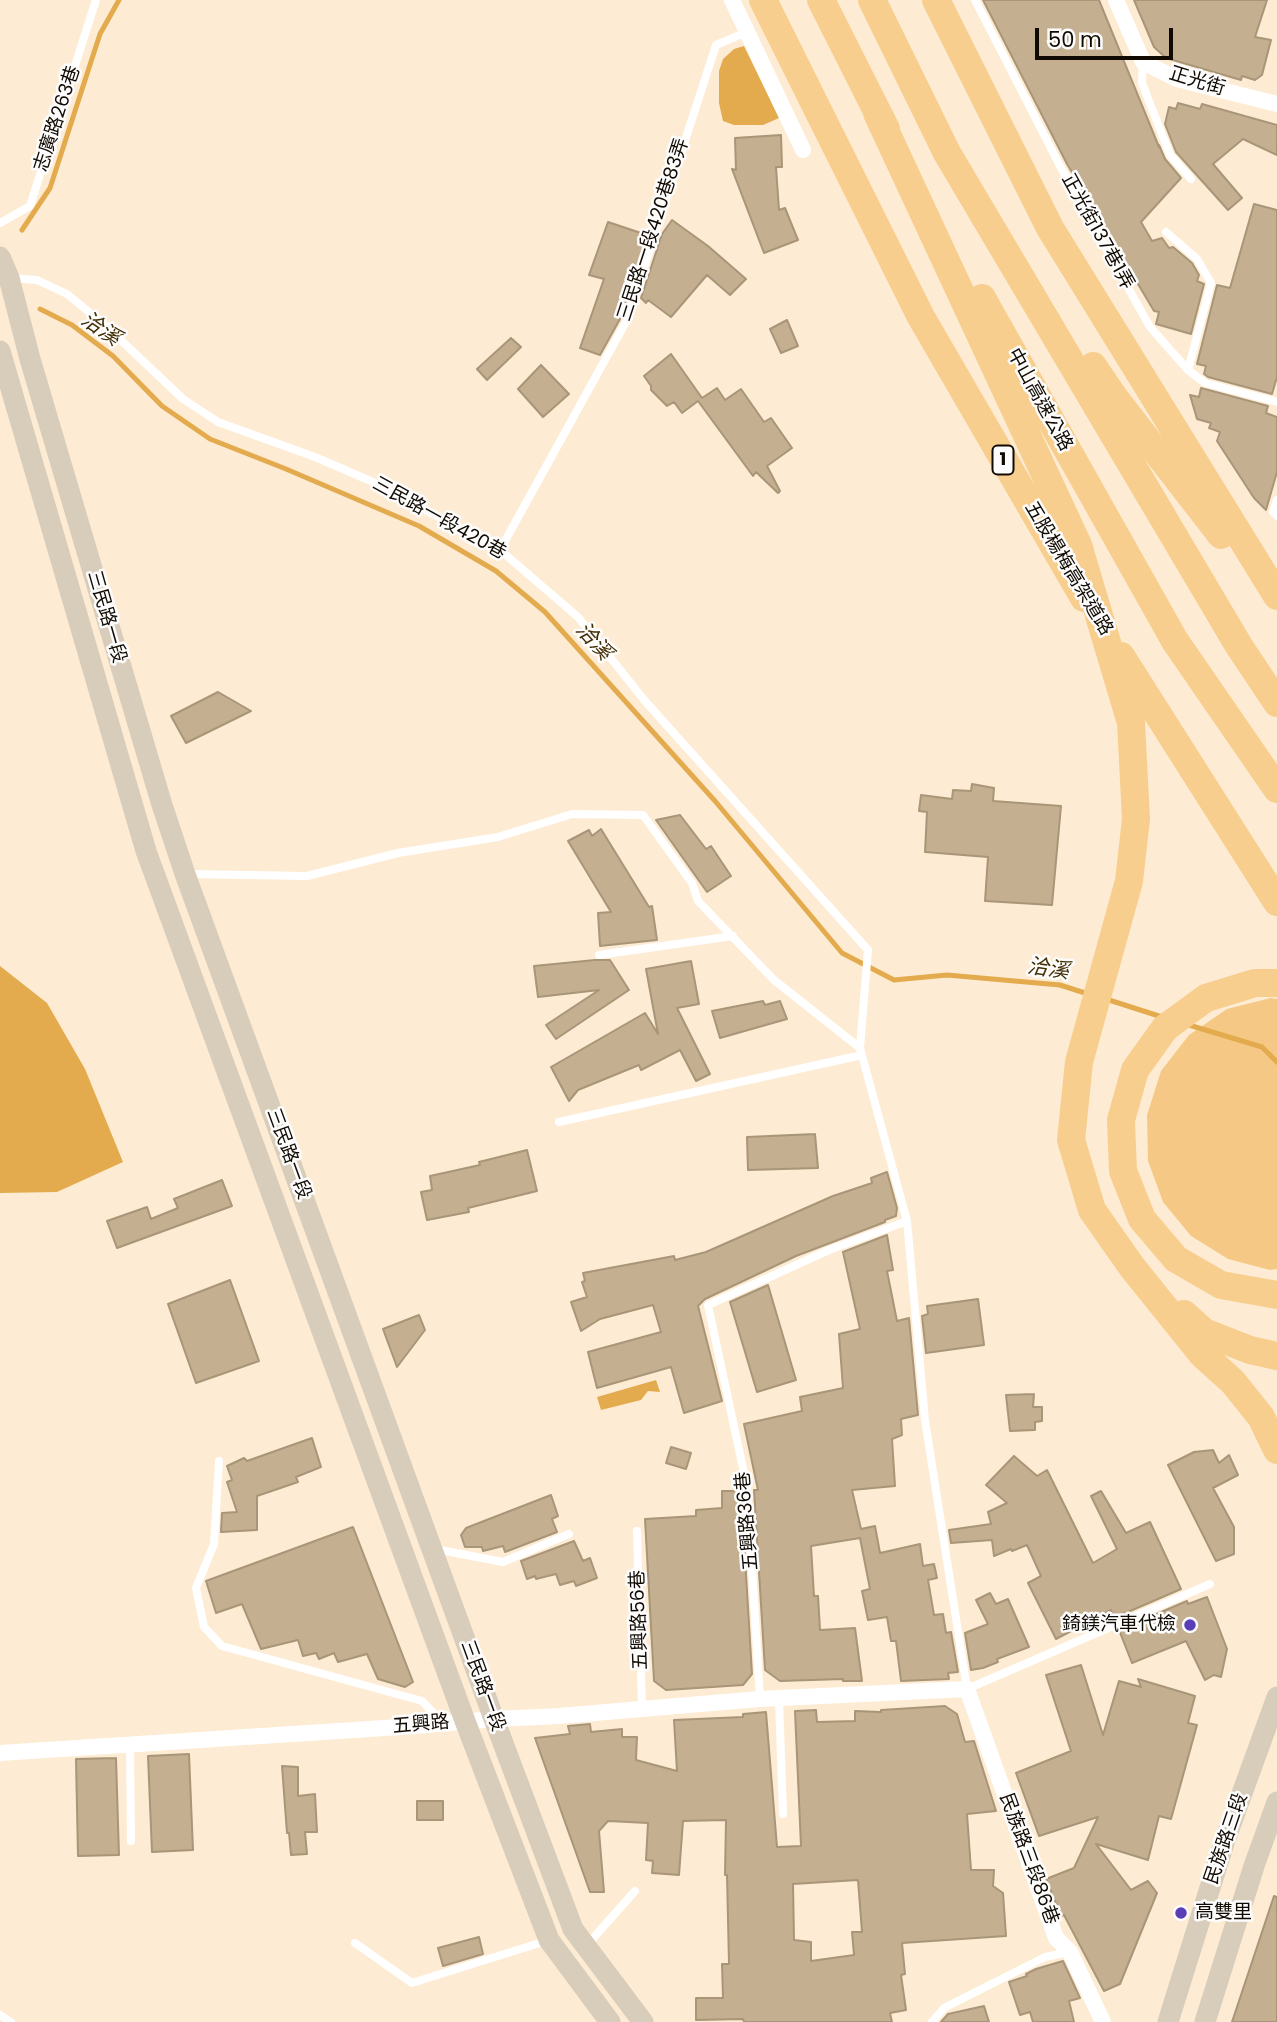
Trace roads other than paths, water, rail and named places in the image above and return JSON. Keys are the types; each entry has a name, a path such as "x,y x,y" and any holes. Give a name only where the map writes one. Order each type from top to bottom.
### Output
{"highway":[{"name":"五股楊梅高架道路","path":"763,0 921,317 1068,572 1277,902"},
{"name":"中山高速公路","path":"821,0 877,113 1175,641 1277,789"},
{"path":"872,0 947,153 1239,646 1277,703"},
{"path":"936,0 1050,228 1277,596"},
{"path":"877,113 1078,545 1131,723 1136,818 1129,881 1079,1062 1072,1140 1092,1210 1132,1267 1202,1354 1233,1382 1261,1417 1277,1450"},
{"path":"947,153 1114,397 1277,607"},
{"path":"1277,983 1255,983 1206,998 1164,1028 1135,1070 1121,1119 1123,1171 1132,1195 1142,1219 1176,1259 1221,1285 1277,1295"},
{"path":"1132,1267 1205,1332 1250,1350 1277,1356"}],"street":[{"path":"732,0 803,150"},
{"name":"正光街","path":"1116,0 1143,62 1177,79 1276,100"},
{"name":"三民路一段","path":"0,257 162,806 185,874 573,1929 643,2022"},
{"name":"三民路一段","path":"0,351 146,851 549,1940 610,2022"},
{"name":"五興路","path":"0,1753 444,1724 494,1718 559,1716 760,1699 967,1689"},
{"name":"民族路三段86巷","path":"967,1689 1056,1938 1070,1952 1104,2022"},
{"name":"民族路三段","path":"1168,2022 1224,1843 1277,1697"},
{"name":"民族路三段","path":"1205,2022 1277,1802"}],"lane":[{"name":"志廣路263巷","path":"0,223 30,206 96,0"},
{"name":"正光街137巷1弄","path":"975,0 1060,166 1150,327 1188,370 1205,383 1277,402"},
{"name":"三民路一段420巷83弄","path":"500,550 627,320 716,45 748,31"},
{"path":"1143,62 1142,83 1170,155 1191,179"},
{"path":"1166,232 1197,259 1211,283 1188,370"},
{"name":"三民路一段420巷","path":"5,278 37,280 67,294 106,326 183,399 218,422 315,457 373,482 500,550 578,617 645,701 868,950 861,1052"},
{"path":"1275,514 1277,500"},
{"path":"185,874 307,876 398,853 498,837 572,814 643,815 692,883 698,901 774,980 861,1052 907,1221 925,1420 967,1689 1210,1584"},
{"path":"598,955 733,936"},
{"path":"559,1122 861,1052"},
{"name":"五興路36巷","path":"760,1699 747,1487 708,1305 829,1250 907,1221"},
{"path":"219,1461 214,1544 196,1588 204,1627 222,1646 422,1701 444,1724"},
{"name":"五興路56巷","path":"637,1531 642,1709"},
{"path":"432,1548 503,1562 569,1534"},
{"path":"779,1699 783,1814"},
{"path":"130,1746 131,1841"},
{"path":"586,1946 635,1891"},
{"path":"355,1943 412,1983 549,1940"},
{"path":"932,2022 944,2008 1045,1956 1070,1952"},
{"path":"0,2015 11,2022"}],"waterway":[{"path":"22,230 50,188 100,34 119,0"},
{"name":"洽溪","path":"40,309 72,325 113,356 162,406 210,439 419,526 496,571 545,612 715,801 842,953 894,980 947,975 1060,985 1085,993"},
{"name":"洽溪","path":"1109,1000 1162,1017"},
{"name":"洽溪","path":"1189,1025 1262,1047 1277,1062"}],"place":[{"name":"錡鎂汽車代檢","path":"1190,1625"},
{"name":"高雙里","path":"1181,1913"}]}
